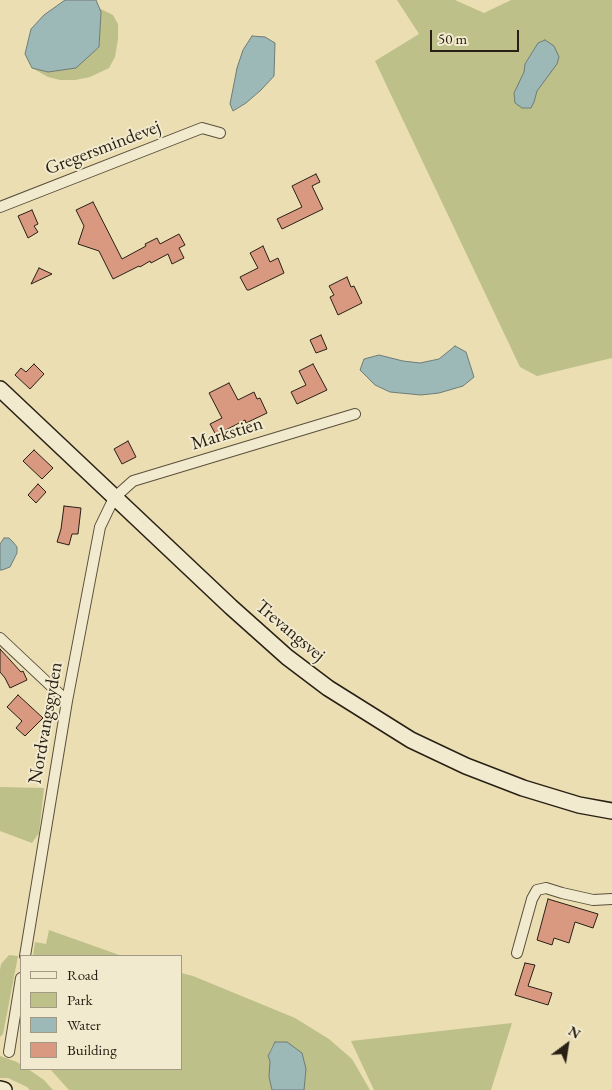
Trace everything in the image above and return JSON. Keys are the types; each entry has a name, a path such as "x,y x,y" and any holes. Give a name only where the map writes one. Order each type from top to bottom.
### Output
{"street":[{"name":"Gregersmindevej","path":"0,207 202,128 220,133"},
{"name":"Trevangsvej","path":"0,389 114,498 287,656 328,688 411,740 466,766 523,788 580,805 612,811"},
{"name":"Markstien","path":"114,498 133,481 355,414"},
{"name":"Nordvangsgyden","path":"25,955 67,701 100,527 114,498"},
{"path":"0,638 67,701"},
{"path":"517,953 532,899 537,890 546,888 592,900 612,899"},
{"path":"9,1052 20,984"},
{"path":"0,1089 4,1090"}],"green space":[{"path":"397,0 455,0 484,13 511,0 612,0 612,358 537,376 520,367 375,61 419,34"},
{"path":"99,8 113,15 118,24 115,57 109,68 90,77 60,80 48,77 32,68 48,72 99,48 101,12"},
{"path":"0,787 44,788 39,833 32,843 0,831"},
{"path":"49,930 119,955 33,955 35,942 46,944"},
{"path":"9,955 18,956 3,1034 0,1037 0,970 1,964"},
{"path":"182,973 295,1018 329,1039 352,1059 370,1090 304,1090 305,1081 275,1042 268,1056 272,1090 69,1090 51,1070 182,1070"},
{"path":"512,1023 491,1090 374,1090 351,1041"},
{"path":"0,1056 17,1062 20,1064 20,1070 29,1070 44,1080 53,1090 30,1090 8,1078 0,1078"}],"water":[{"path":"65,0 96,0 101,12 99,47 76,68 48,72 32,68 25,54 31,29 44,15"},
{"path":"252,36 265,37 275,43 274,76 246,103 233,111 230,104 237,68 243,50"},
{"path":"545,40 554,46 559,57 557,64 537,91 531,108 522,108 515,103 514,93 524,72 525,64 538,43"},
{"path":"455,346 466,352 474,377 463,386 439,393 421,395 390,392 375,385 360,370 364,359 379,355 420,363 439,359"},
{"path":"4,538 9,538 13,542 17,547 17,553 10,567 0,570 0,544"},
{"path":"275,1042 287,1042 302,1053 306,1069 304,1090 272,1090 268,1056"}],"building":[{"path":"316,174 320,182 312,186 323,209 282,229 277,219 302,207 292,186"},
{"path":"93,202 122,259 157,238 160,244 179,234 185,245 179,248 184,258 172,264 168,254 113,279 99,251 78,244 84,226 76,210"},
{"path":"32,210 38,224 34,226 38,232 28,238 18,216"},
{"path":"263,246 270,262 278,258 284,273 247,290 240,277 258,268 250,253"},
{"path":"39,268 52,274 31,284"},
{"path":"347,277 351,287 354,286 362,303 338,315 330,297 334,295 329,286"},
{"path":"321,335 327,349 316,353 310,340"},
{"path":"34,364 44,374 30,389 15,375 21,368 26,372"},
{"path":"313,364 327,390 297,404 291,392 306,385 299,371"},
{"path":"229,383 238,400 254,392 257,399 260,398 267,413 246,423 245,420 216,435 210,424 222,418 209,393"},
{"path":"128,441 136,457 122,464 114,449"},
{"path":"34,450 53,468 42,479 23,461"},
{"path":"38,484 46,492 36,503 28,495"},
{"path":"64,506 81,508 78,534 72,534 69,545 57,542"},
{"path":"0,649 21,672 23,671 27,680 10,688 0,672"},
{"path":"18,695 43,718 25,736 16,728 22,721 7,707"},
{"path":"548,899 598,914 593,928 575,922 569,943 554,938 552,945 537,940"},
{"path":"525,963 535,965 528,986 552,993 548,1005 515,995"}]}
